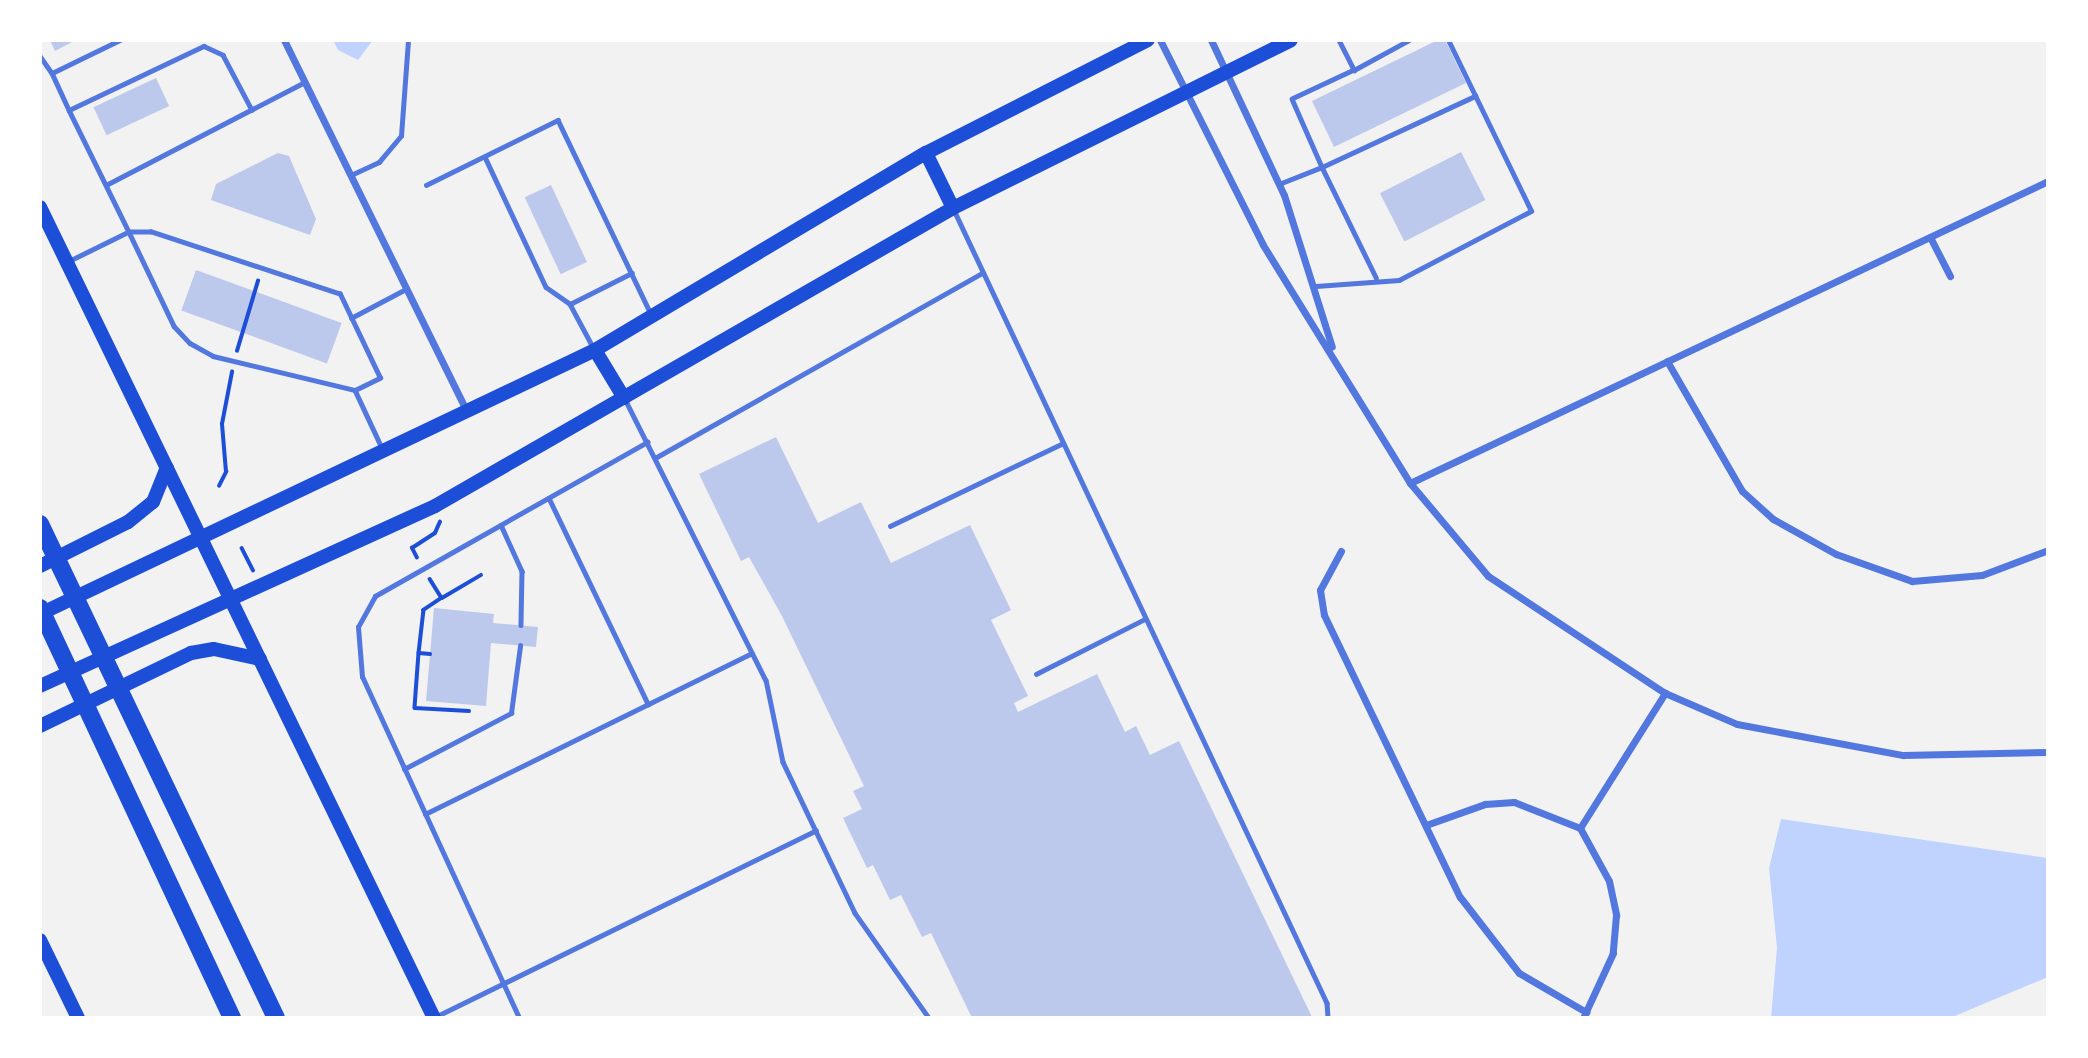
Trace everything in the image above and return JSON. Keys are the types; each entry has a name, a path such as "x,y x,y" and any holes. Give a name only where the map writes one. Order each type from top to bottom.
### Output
{"highway":[{"path":"40,524 276,1018"},
{"path":"40,608 232,1018"}],"main road":[{"path":"40,614 203,539 465,408 595,350 653,318 926,153 1148,40"},
{"path":"40,686 435,506 953,208 1291,40"},
{"path":"926,153 953,208"},
{"path":"40,207 434,1018"},
{"path":"595,350 624,398"},
{"path":"40,566 128,522 153,502 167,468"},
{"path":"40,726 191,653 214,649 260,659"},
{"path":"40,940 78,1018"}],"street":[{"path":"284,40 465,408"},
{"path":"1160,40 1263,246 1334,354 1410,483 1488,576 1665,693 1737,724 1903,755 2048,752"},
{"path":"1211,40 1279,184 1315,286 1334,354"},
{"path":"1410,483 2048,181"},
{"path":"1930,237 1950,276"},
{"path":"1667,361 1742,491 1773,519 1836,554 1912,580 1982,575 2048,550"},
{"path":"1341,551 1320,590 1324,615 1426,825 1486,937 1519,973 1584,1015 1613,953 1616,915 1609,881 1580,828 1514,802 1485,804 1426,825"},
{"path":"1580,828 1665,693"}],"lane":[{"path":"52,73 120,40"},
{"path":"351,176 379,162 401,136 408,40"},
{"path":"1339,40 1354,70"},
{"path":"1376,277 1292,99 1409,40"},
{"path":"1315,286 1376,277 1399,280 1531,211 1448,40"},
{"path":"69,110 204,46 223,55 252,110"},
{"path":"40,56 52,73 69,110 129,232 174,326 190,343 234,361 355,390 380,378 340,294 151,232 129,232 67,263"},
{"path":"106,185 305,82"},
{"path":"1279,184 1322,167 1475,96"},
{"path":"426,185 486,159 558,120 653,318"},
{"path":"486,159 546,287 570,304 595,350"},
{"path":"953,208 1143,620 1326,1003 1328,1018"},
{"path":"570,304 632,273"},
{"path":"655,458 982,273"},
{"path":"351,318 406,289"},
{"path":"355,390 383,450"},
{"path":"624,398 768,687 783,762 866,932 929,1018"},
{"path":"519,1018 362,677 355,646 362,613 375,596 647,442"},
{"path":"890,526 1061,444"},
{"path":"549,498 648,704"},
{"path":"501,525 522,571 522,625"},
{"path":"1035,674 1143,620"},
{"path":"404,769 511,713 520,646"},
{"path":"425,814 752,653"},
{"path":"434,1018 816,830"}],"path":[{"path":"219,486 226,472 222,424 234,361 262,268"},
{"path":"439,516 436,533 412,548 442,598"},
{"path":"242,548 253,570"},
{"path":"469,711 415,708 419,653 424,610 481,575"},
{"path":"419,653 430,654"}],"water":[{"path":"333,40 373,40 358,60 338,50"},
{"path":"1781,819 2048,858 2048,977 1950,1018 1771,1018 1777,948 1769,868"}],"building":[{"path":"50,40 76,40 55,51"},
{"path":"1438,40 1445,40 1466,83 1334,147 1312,101"},
{"path":"156,78 169,106 107,135 93,107"},
{"path":"1461,152 1486,200 1404,241 1380,193"},
{"path":"278,153 289,156 316,219 310,235 211,200 216,184"},
{"path":"551,185 587,262 561,274 525,197"},
{"path":"196,270 342,323 327,363 181,310"},
{"path":"776,437 818,523 861,502 891,563 970,525 1011,610 991,620 1028,696 1014,703 1018,712 1097,674 1125,732 1136,726 1150,755 1179,741 1312,1017 972,1018 931,933 922,937 901,895 890,900 873,865 867,868 843,818 862,809 853,791 864,786 782,616 749,557 741,561 699,474"},
{"path":"434,608 494,614 493,623 538,627 536,647 491,643 486,706 426,701"}]}
